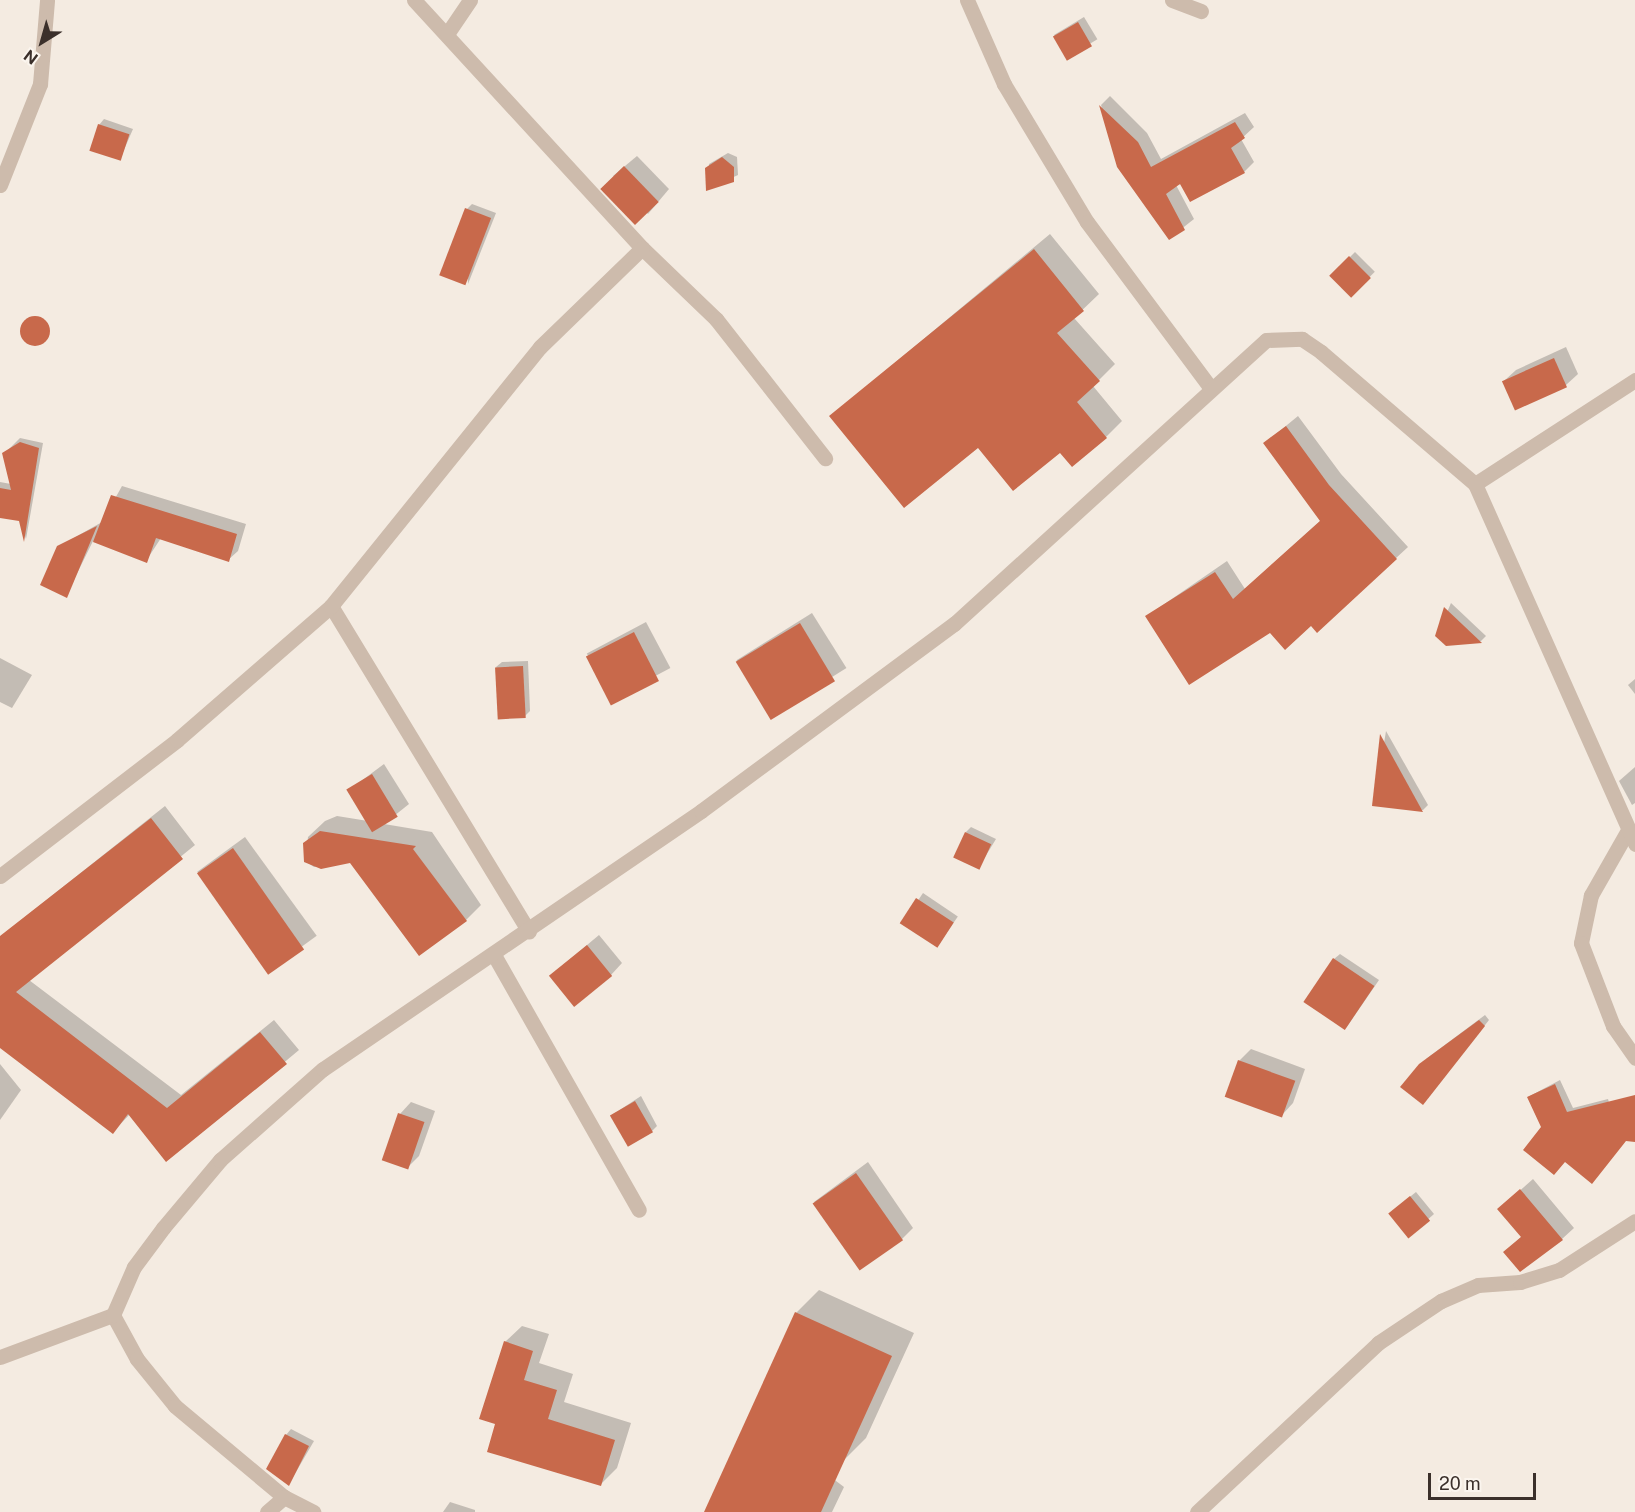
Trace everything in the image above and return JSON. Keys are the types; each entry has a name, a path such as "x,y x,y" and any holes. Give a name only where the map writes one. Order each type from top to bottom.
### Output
{"street":[{"path":"0,185 40,84 47,0"},
{"path":"414,0 642,248 717,319 825,458"},
{"path":"447,34 470,0"},
{"path":"1172,0 1201,11"},
{"path":"970,1 1004,84 1087,222 1210,387"},
{"path":"0,876 177,740 331,606 540,347 642,248"},
{"path":"0,1357 113,1316 134,1267 220,1160 323,1069 529,932 954,624 1210,387 1266,340 1302,339 1475,484 1631,838 1591,895 1581,943 1612,1026 1635,1058"},
{"path":"1475,484 1635,380"},
{"path":"331,606 529,932"},
{"path":"494,955 639,1210"},
{"path":"1197,1512 1378,1343 1441,1301 1478,1285 1520,1282 1559,1270 1635,1221"},
{"path":"113,1316 137,1359 175,1406 284,1497 313,1512"},
{"path":"267,1512 284,1497"}],"building":[{"path":"1078,22 1092,46 1067,61 1053,36"},
{"path":"1099,105 1138,142 1151,167 1235,122 1245,138 1231,148 1245,173 1190,202 1180,184 1166,194 1185,230 1169,240 1117,167"},
{"path":"98,124 129,134 121,161 89,151"},
{"path":"722,157 734,167 734,182 706,191 705,168"},
{"path":"624,166 659,202 635,225 600,189"},
{"path":"465,208 491,218 465,285 439,275"},
{"path":"1034,249 1084,311 1057,333 1100,381 1077,402 1107,438 1072,467 1060,453 1013,491 978,448 904,508 829,416"},
{"path":"1349,256 1371,278 1351,298 1329,276"},
{"path":"35,316 41,317 49,325 49,337 41,345 35,346 29,345 21,337 20,331 21,325 29,317"},
{"path":"1554,358 1567,387 1515,410 1502,381"},
{"path":"1286,426 1329,485 1397,559 1317,633 1311,626 1285,650 1270,633 1189,685 1145,616 1215,572 1233,599 1320,521 1263,443"},
{"path":"20,442 39,448 24,542 19,521 0,518 0,488 11,490 2,453"},
{"path":"111,495 237,534 229,562 156,538 147,563 93,542"},
{"path":"97,526 67,598 40,585 57,546"},
{"path":"1444,607 1482,643 1446,646 1435,636"},
{"path":"800,623 835,681 771,720 736,662"},
{"path":"634,632 659,681 611,706 586,657"},
{"path":"523,666 526,718 498,719 495,667"},
{"path":"1380,734 1423,812 1372,806"},
{"path":"372,774 398,817 372,832 346,789"},
{"path":"151,818 183,859 16,992 167,1108 260,1032 287,1064 166,1162 128,1114 113,1134 0,1048 0,936"},
{"path":"320,831 416,846 413,849 467,921 419,956 350,863 321,869 304,862 303,843"},
{"path":"965,832 991,844 979,870 953,857"},
{"path":"233,848 304,950 268,975 197,873"},
{"path":"916,898 954,923 937,948 900,923"},
{"path":"587,945 612,976 574,1007 549,976"},
{"path":"1333,958 1374,986 1345,1030 1303,1002"},
{"path":"1479,1020 1485,1026 1423,1105 1400,1087 1419,1064"},
{"path":"1238,1060 1295,1081 1282,1118 1225,1097"},
{"path":"1555,1084 1567,1112 1635,1095 1635,1142 1626,1141 1592,1184 1565,1162 1554,1175 1523,1150 1541,1127 1527,1097"},
{"path":"635,1101 653,1132 628,1147 610,1116"},
{"path":"398,1113 424,1122 408,1169 382,1160"},
{"path":"856,1173 903,1240 860,1271 813,1203"},
{"path":"1520,1189 1563,1240 1520,1272 1503,1252 1521,1237 1497,1209"},
{"path":"1410,1196 1430,1221 1408,1238 1388,1214"},
{"path":"795,1312 892,1356 821,1512 704,1512"},
{"path":"504,1341 533,1351 524,1380 557,1390 548,1419 615,1440 601,1486 487,1452 495,1424 479,1419"},
{"path":"285,1434 309,1446 289,1486 266,1469"}]}
